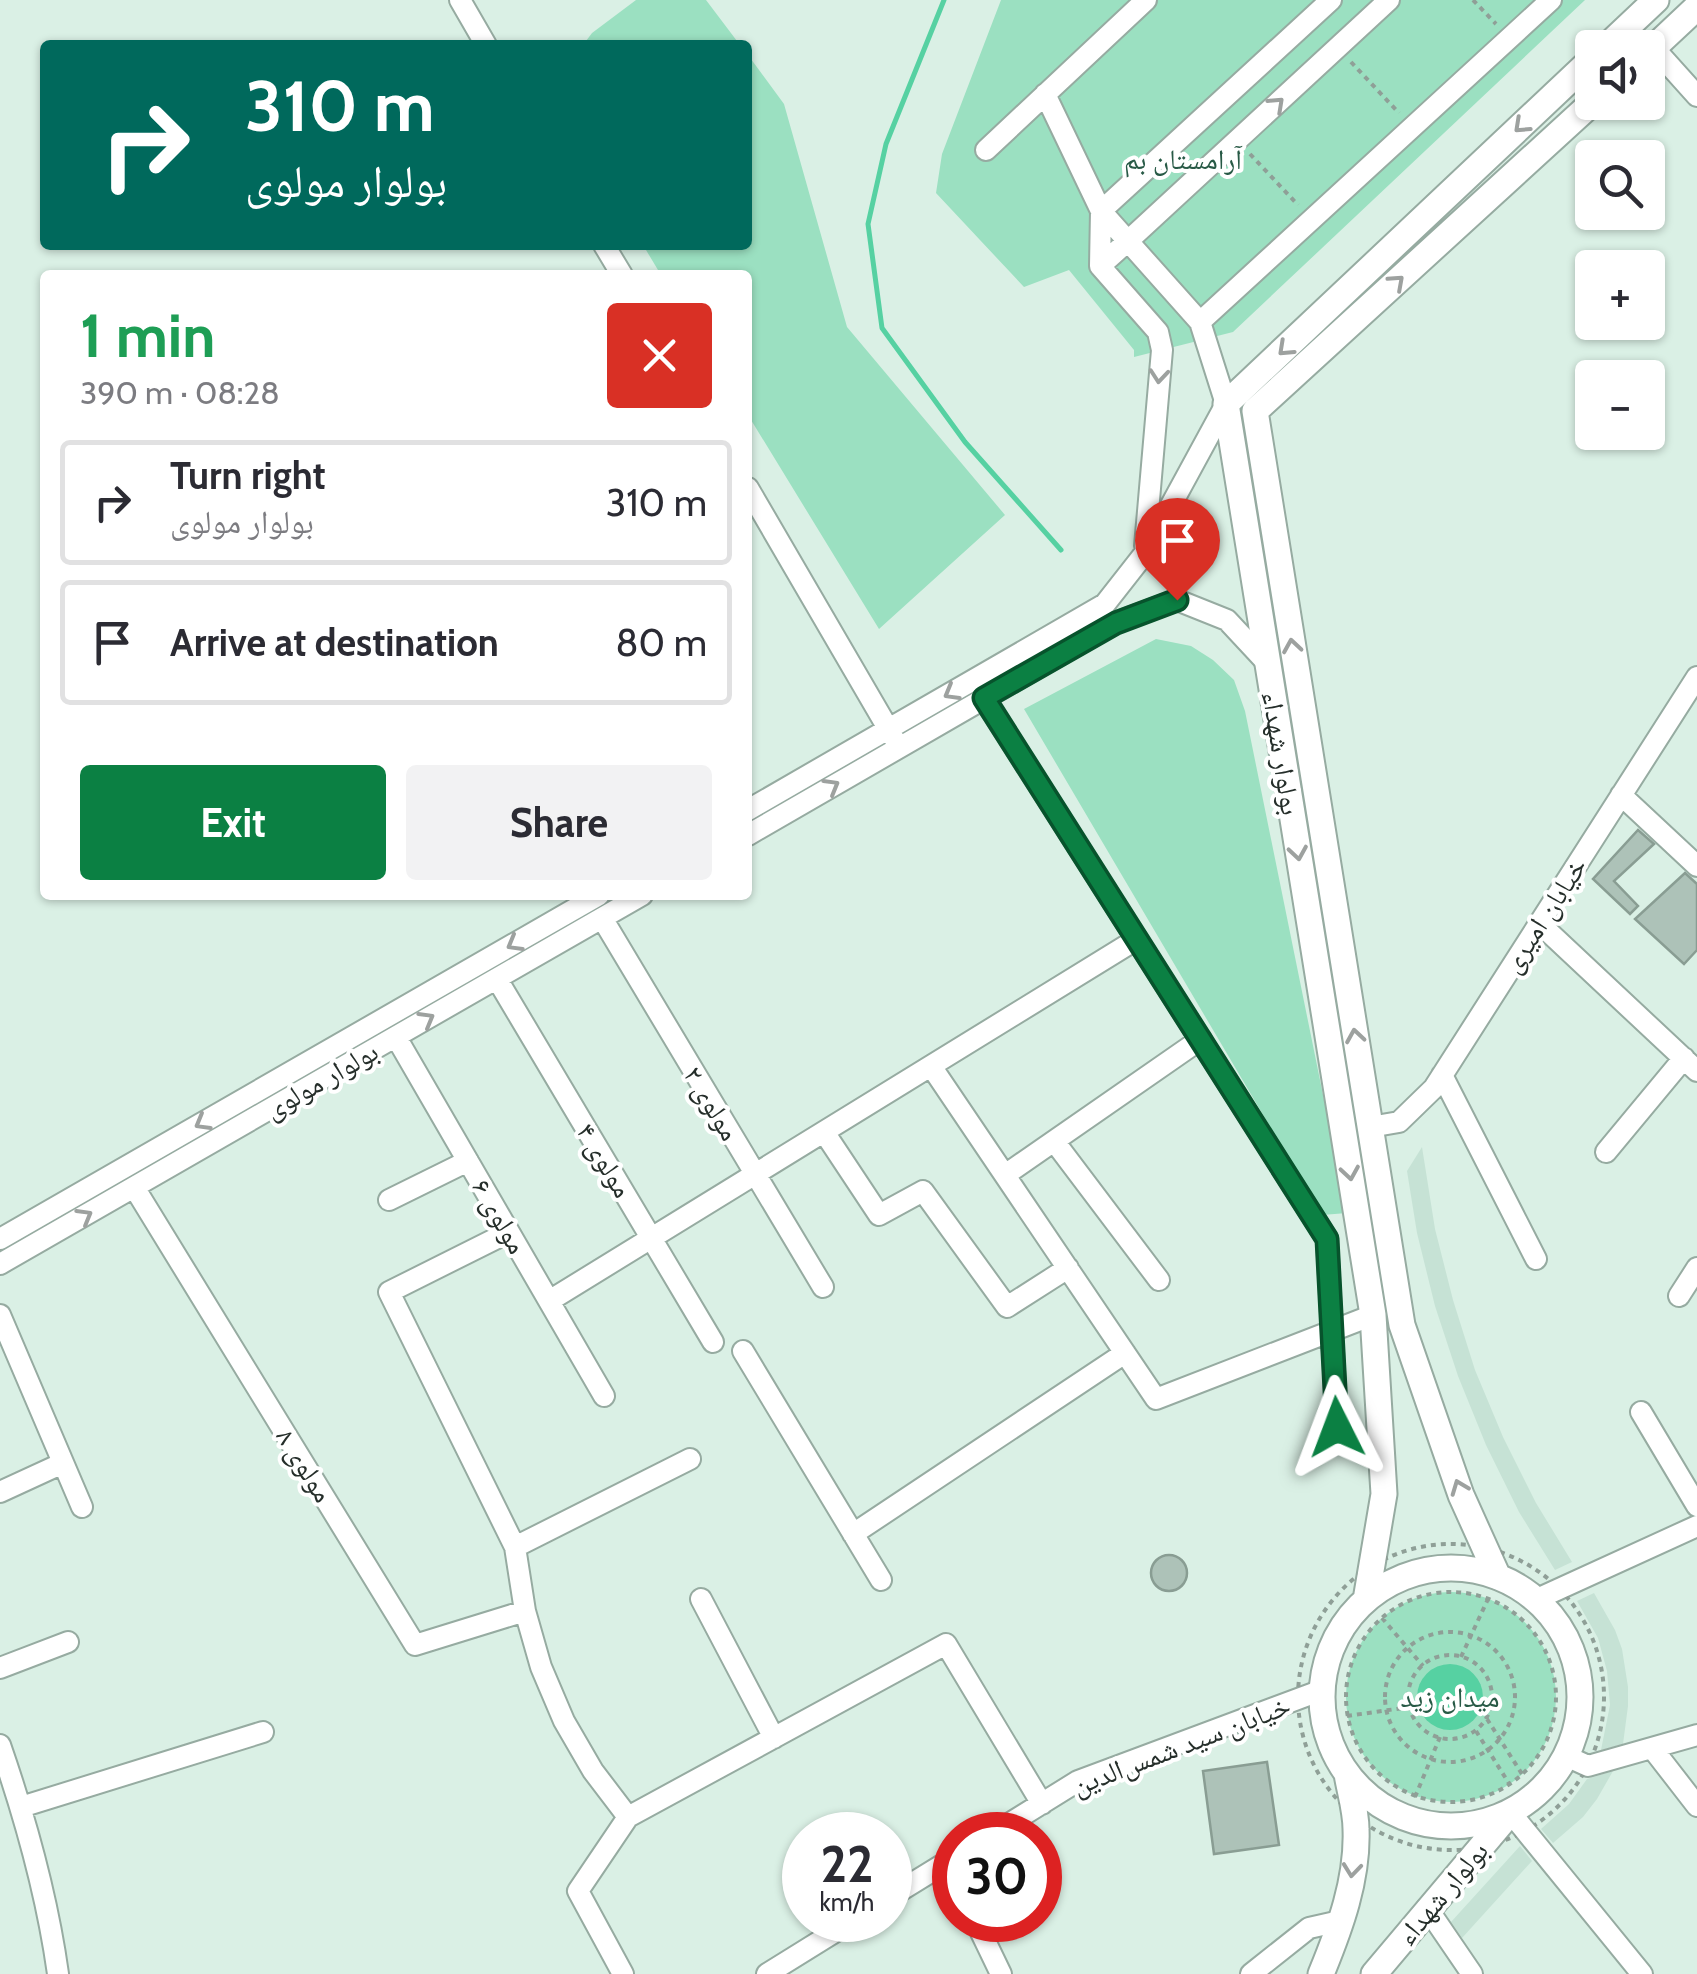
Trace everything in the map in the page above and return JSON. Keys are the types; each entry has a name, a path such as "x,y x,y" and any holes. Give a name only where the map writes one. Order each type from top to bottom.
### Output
{"main road":[{"path":"1624,30 1656,0"},
{"path":"1665,37 1697,8"},
{"path":"1226,404 1575,76"},
{"name":"بولوار شهداء","path":"1493,1588 1485,1548 1462,1495 1402,1324 1254,411 1575,118"},
{"name":"بولوار شهداء","path":"1226,404 1373,1315 1384,1494 1372,1566 1374,1609"},
{"path":"1304,890 1331,885"},
{"path":"1436,1569 1467,1569 1493,1588 1547,1594 1577,1671 1579,1712 1573,1739 1577,1761 1555,1774 1518,1822 1496,1819 1466,1826 1421,1823 1368,1796 1332,1748 1310,1694 1338,1634 1374,1609 1406,1576 1436,1569"},
{"path":"1321,1974 1352,1883 1356,1828 1348,1774"},
{"name":"بولوار شهداء","path":"1374,1974 1479,1848 1518,1822"}],"street":[{"path":"463,0 482,38"},
{"path":"986,150 1146,0"},
{"path":"1144,552 1162,350 1158,332 1100,266 1101,211 1331,0"},
{"path":"1100,266 1390,0"},
{"path":"1200,322 1552,0"},
{"path":"1665,65 1697,96"},
{"path":"752,832 984,698 1110,614 1226,404 1200,322 1101,211 1046,94"},
{"path":"752,495 899,748"},
{"path":"752,808 888,728 1110,614 1177,600 1227,620 1268,664"},
{"name":"خیابان امیری","path":"1370,1126 1398,1122 1434,1088 1697,676"},
{"path":"984,698 1327,1239 1337,1427"},
{"path":"1621,795 1697,866"},
{"name":"بولوار مولوی","path":"0,1239 590,900"},
{"name":"بولوار مولوی","path":"0,1264 633,900"},
{"name":"مولوی ۲","path":"602,918 823,1287"},
{"path":"1540,923 1690,1064 1606,1152"},
{"path":"549,1302 1137,940"},
{"name":"مولوی ۴","path":"497,979 713,1342"},
{"name":"مولوی ۶","path":"396,1037 604,1396"},
{"path":"1004,1175 1200,1039"},
{"path":"931,1066 1156,1399 1373,1315"},
{"path":"1442,1075 1536,1259"},
{"path":"254,1093 265,1112"},
{"path":"824,1132 879,1215 923,1191 1007,1307 1068,1268"},
{"path":"1054,1141 1159,1280"},
{"path":"389,1200 468,1162"},
{"name":"مولوی ۸","path":"134,1187 415,1644 525,1611"},
{"path":"1327,1239 1359,1227"},
{"path":"509,1232 388,1292 516,1547 525,1611 541,1667 564,1721 593,1771 628,1818"},
{"path":"1680,1296 1695,1275"},
{"path":"0,1315 82,1507"},
{"path":"743,1351 881,1580"},
{"path":"853,1534 1125,1353"},
{"path":"1641,1412 1697,1506"},
{"path":"516,1547 690,1459"},
{"path":"0,1492 63,1463"},
{"path":"1547,1594 1697,1526"},
{"path":"701,1599 774,1738"},
{"path":"0,1668 68,1642"},
{"path":"623,1974 578,1891 628,1818 946,1644 1042,1804"},
{"name":"خیابان سید شمس‌الدین","path":"1029,1812 1078,1782 1310,1694"},
{"path":"21,1807 262,1732"},
{"path":"1577,1761 1652,1748 1697,1735"},
{"path":"0,1744 51,1922 58,1974"},
{"path":"1652,1748 1697,1806"},
{"path":"1518,1822 1642,1974"},
{"path":"1427,1908 1472,1974"},
{"path":"1251,1974 1309,1928 1340,1920"},
{"path":"767,1974 819,1942"},
{"path":"986,1942 1001,1974"}],"path":[{"path":"1473,0 1510,38"},
{"path":"1349,61 1413,128"},
{"path":"1249,153 1312,220"},
{"path":"1435,1544 1485,1548 1523,1562 1547,1594 1586,1624 1602,1672 1602,1722 1577,1761 1565,1800 1551,1814 1518,1822 1479,1848 1418,1847 1382,1834 1354,1816 1328,1788 1310,1757 1300,1723 1310,1694 1299,1682 1305,1650 1338,1593 1372,1566 1402,1552 1435,1544"},
{"path":"1374,1609 1426,1595 1493,1588"},
{"path":"1461,1657 1493,1588"},
{"path":"1374,1609 1350,1668 1346,1692 1348,1716 1360,1750 1374,1770 1393,1786 1439,1802 1464,1802 1488,1796 1522,1774 1539,1754 1550,1730 1555,1704 1554,1678 1545,1652 1493,1588"},
{"path":"1374,1609 1423,1666"},
{"path":"1441,1633 1471,1636 1498,1654 1508,1668 1514,1709 1509,1725 1488,1750 1461,1762 1431,1760 1402,1741 1391,1723 1386,1710 1388,1680 1408,1648 1426,1637 1441,1633"},
{"path":"1461,1657 1478,1666 1489,1681 1492,1700 1486,1718 1476,1730 1462,1737 1440,1738 1421,1726 1410,1706 1412,1682 1423,1666 1437,1658 1461,1657"},
{"path":"1348,1716 1410,1706"},
{"path":"1486,1718 1522,1774"},
{"path":"1476,1730 1510,1785"},
{"path":"1415,1796 1440,1738"}],"shaded area":[{"path":"1422,1147 1435,1229 1475,1370 1536,1503 1572,1562 1555,1570 1519,1512 1486,1445 1435,1306 1407,1171"},
{"path":"1594,1593 1622,1649 1628,1687 1623,1744 1601,1750 1610,1705 1607,1671 1598,1638 1577,1601"},
{"path":"1450,1664 1474,1673 1483,1697 1474,1721 1450,1730 1426,1721 1417,1697 1426,1673"},
{"path":"1613,1771 1583,1817 1553,1843 1541,1829 1569,1804 1587,1779"},
{"path":"1520,1846 1532,1861 1462,1938 1451,1922"}],"green space":[{"path":"636,0 706,0 736,40 587,40"},
{"name":"آرامستان بم","path":"1001,0 1585,0 1233,332 1134,357 1134,350 1069,270 1024,287 936,193 942,154"},
{"path":"752,60 784,104 847,327 1005,515 879,629 752,422 752,270 658,270 646,250 752,250"},
{"path":"1156,639 1191,646 1213,660 1234,680 1245,711 1347,1213 1322,1215 1024,709"},
{"name":"میدان زید","path":"1451,1592 1491,1600 1525,1623 1548,1657 1556,1697 1548,1737 1525,1771 1491,1794 1451,1802 1411,1794 1377,1771 1354,1737 1346,1697 1354,1657 1377,1623 1411,1600"}],"building":[{"path":"1638,830 1654,844 1614,881 1638,906 1630,914 1593,879"},
{"path":"1685,873 1697,884 1697,950 1684,964 1635,919"},
{"path":"1169,1555 1182,1560 1187,1573 1182,1586 1169,1591 1156,1586 1151,1573 1156,1560"},
{"path":"1267,1762 1279,1845 1214,1854 1203,1771"}],"waterway":[{"path":"944,0 886,144 868,224 882,328 965,442 1061,550"}],"route":[{"path":"1177,600 1116,623 984,698 1327,1239 1337,1427"}]}
